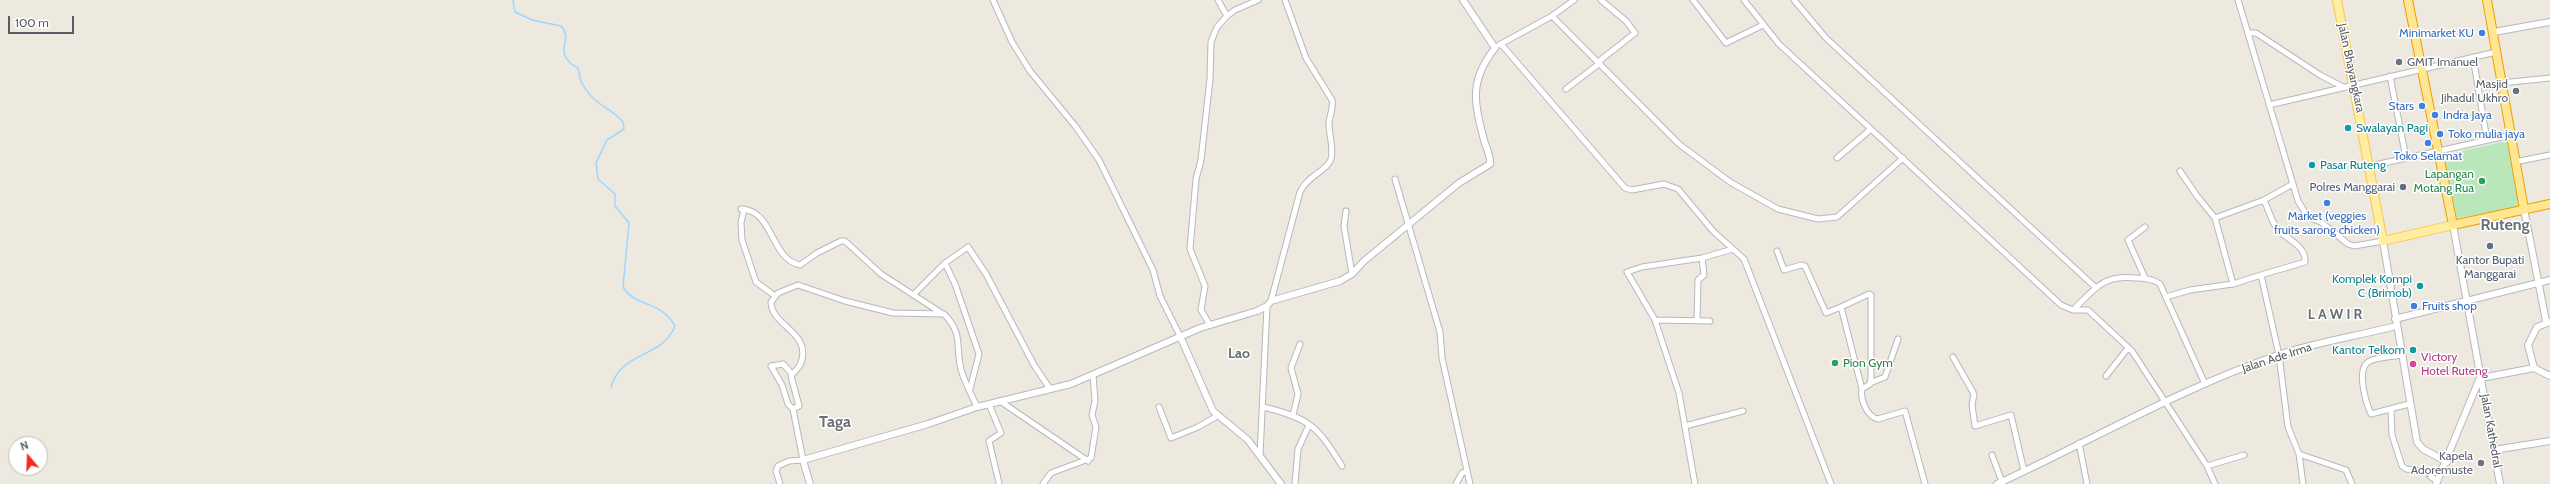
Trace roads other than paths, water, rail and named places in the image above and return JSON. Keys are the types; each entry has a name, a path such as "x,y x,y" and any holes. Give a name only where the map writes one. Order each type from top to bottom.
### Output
{"highway":[{"name":"Jalan Kathedral","path":"2408,0 2453,225"},
{"path":"2487,0 2494,32 2501,83 2524,209"},
{"path":"2453,225 2550,204"}],"main road":[{"name":"Jalan Bhayangkara","path":"2337,0 2355,84 2383,241"},
{"path":"2383,241 2453,225"}],"street":[{"path":"992,0 1012,42 1030,71 1076,127 1099,160 1153,270 1160,296 1180,336 1203,392 1217,416 1248,440 1281,484"},
{"path":"1218,0 1227,16"},
{"path":"1210,325 1201,310 1205,286 1190,247 1196,179 1201,160 1210,79 1211,42 1217,27 1227,16 1235,10 1258,0"},
{"path":"1260,455 1269,303 1300,192 1307,179 1331,160 1332,153 1329,122 1332,100 1306,58 1285,0"},
{"path":"1463,0 1495,48"},
{"path":"780,484 777,467 790,461 803,460 921,427 977,407 1050,389 1093,375 1180,336 1269,303 1340,281 1352,274 1364,261 1459,183 1490,164 1478,116 1475,89 1480,72 1495,48 1552,16 1574,0"},
{"path":"1566,89 1635,33 1626,21 1601,0"},
{"path":"1693,0 1726,43 1763,25"},
{"path":"1744,0 1779,44 2061,305 2074,310 2088,310 2128,348 2207,466 2215,484"},
{"path":"1794,0 1826,38 2095,287"},
{"path":"2238,0 2298,201 2308,217 2321,222 2348,244 2354,246 2383,241"},
{"path":"1552,16 1684,148 1730,182 1778,209 1818,219 1837,217 1903,158"},
{"path":"2494,32 2550,22"},
{"path":"2248,33 2256,33 2320,75 2343,87"},
{"path":"1501,44 1625,188 1632,190 1664,184 1678,189 1730,250 1746,263 1831,484"},
{"path":"2269,105 2496,52"},
{"path":"2473,58 2487,140"},
{"path":"2390,76 2406,158"},
{"path":"2501,83 2550,78"},
{"path":"1837,158 1871,129"},
{"path":"2370,166 2511,135"},
{"path":"2515,162 2550,155"},
{"path":"2180,171 2197,196 2215,218 2232,284"},
{"path":"1395,179 1440,332 1442,358 1470,484"},
{"path":"2215,218 2264,200 2294,184"},
{"path":"2166,298 2190,290 2232,284 2302,264 2305,260 2298,245 2275,226 2264,200"},
{"path":"775,296 756,282 742,240 741,223 743,209 759,216 777,244 779,251 788,260 800,265 817,252 843,241 881,274 944,314 952,324 958,338 961,369 977,407"},
{"path":"2524,209 2538,283 2548,322 2537,327 2528,344 2534,368"},
{"path":"1346,211 1344,226 1352,274"},
{"name":"Jalan Kathedral","path":"2453,225 2500,484"},
{"path":"2145,227 2128,240 2145,278"},
{"name":"Jalan Bhayangkara","path":"2383,241 2409,404 2418,444 2447,462"},
{"path":"914,295 945,263 966,247 969,248 998,296 1034,365 1050,389"},
{"path":"1695,484 1679,393 1655,320 1628,276 1627,271 1702,258 1730,250"},
{"path":"1777,251 1784,270 1801,265 1805,266 1826,313 1869,294 1871,295 1870,383"},
{"path":"1697,320 1698,280 1703,276 1702,258"},
{"path":"945,263 955,284 979,354 970,389"},
{"path":"2261,275 2279,355 2288,427 2300,454 2303,484"},
{"path":"2074,310 2095,287 2113,278 2145,278 2160,284 2205,384"},
{"path":"2395,319 2550,280"},
{"path":"792,374 801,363 800,345 794,332 773,312 772,302 775,296 798,285 845,302 893,313 944,314"},
{"path":"1841,307 1862,389 1862,397 1867,412 1873,418 1905,411 1925,484"},
{"path":"1655,320 1710,321"},
{"name":"Jalan Ade Irma","path":"2000,483 2079,443 2205,384 2279,355 2396,326"},
{"path":"1862,389 1870,383 1885,377 1898,340"},
{"path":"1293,415 1298,392 1290,368 1300,344"},
{"path":"2106,376 2128,348"},
{"path":"2401,354 2369,361 2362,375 2371,414 2409,404"},
{"path":"1953,357 1974,394 1972,405 1975,426 2011,415 2024,471"},
{"path":"793,409 799,406 792,374 783,364 771,366 782,385 788,404 793,409 803,460 810,484"},
{"path":"2431,477 2437,482 2447,462 2477,384 2481,378 2534,368 2550,376"},
{"path":"1043,484 1051,473 1088,461 1092,455 1096,427 1092,414 1094,402 1093,375"},
{"path":"1000,401 1088,461"},
{"path":"989,404 1001,433 989,440 1000,483"},
{"path":"1159,407 1171,438 1198,428 1217,416"},
{"path":"1263,407 1293,415 1309,425 1323,436 1342,466"},
{"path":"2391,409 2392,435 2402,466 2406,469 2420,471"},
{"path":"1685,426 1743,411"},
{"path":"1295,484 1298,449 1309,425"},
{"path":"2494,450 2550,441"},
{"path":"2079,443 2088,484"},
{"path":"2300,454 2346,470 2352,484"},
{"path":"1992,455 2000,483"},
{"path":"2207,466 2244,455"},
{"path":"1456,484 1462,473 1467,471"}],"waterway":[{"path":"513,0 515,12 532,20 561,26 565,31 566,36 564,52 570,62 578,68 581,81 587,91 592,97 623,122 624,129 607,140 596,163 598,179 615,194 615,206 629,223 623,287 628,294 663,312 675,326 669,337 661,344 624,366 616,375 611,387"}],"tunnel":[{"path":"2420,471 2431,477"}],"place":[{"name":"Minimarket KU","path":"2482,33"},
{"name":"GMIT Imanuel","path":"2399,62"},
{"name":"Masjid Jihadul Ukhro","path":"2516,91"},
{"name":"Stars","path":"2422,106"},
{"name":"Indra Jaya","path":"2435,115"},
{"name":"Swalayan Pagi","path":"2348,128"},
{"name":"Toko mulia jaya","path":"2440,134"},
{"name":"Toko Selamat","path":"2428,143"},
{"name":"Pasar Ruteng","path":"2312,165"},
{"name":"Lapangan Motang Rua","path":"2482,181"},
{"name":"Polres Manggarai","path":"2403,187"},
{"name":"Market (veggies fruits sarong chicken)","path":"2327,203"},
{"name":"Kantor Bupati Manggarai","path":"2490,246"},
{"name":"Komplek Kompi C (Brimob)","path":"2420,286"},
{"name":"Fruits shop","path":"2414,306"},
{"name":"Kantor Telkom","path":"2413,350"},
{"name":"Pion Gym","path":"1835,363"},
{"name":"Victory Hotel Ruteng","path":"2413,364"},
{"name":"Kapela Adoremuste","path":"2481,463"}],"district":[{"name":"Ruteng","path":"2505,225"},
{"name":"L A W I R","path":"2335,315"},
{"name":"Lao","path":"1239,354"},
{"name":"Taga","path":"835,422"}]}
